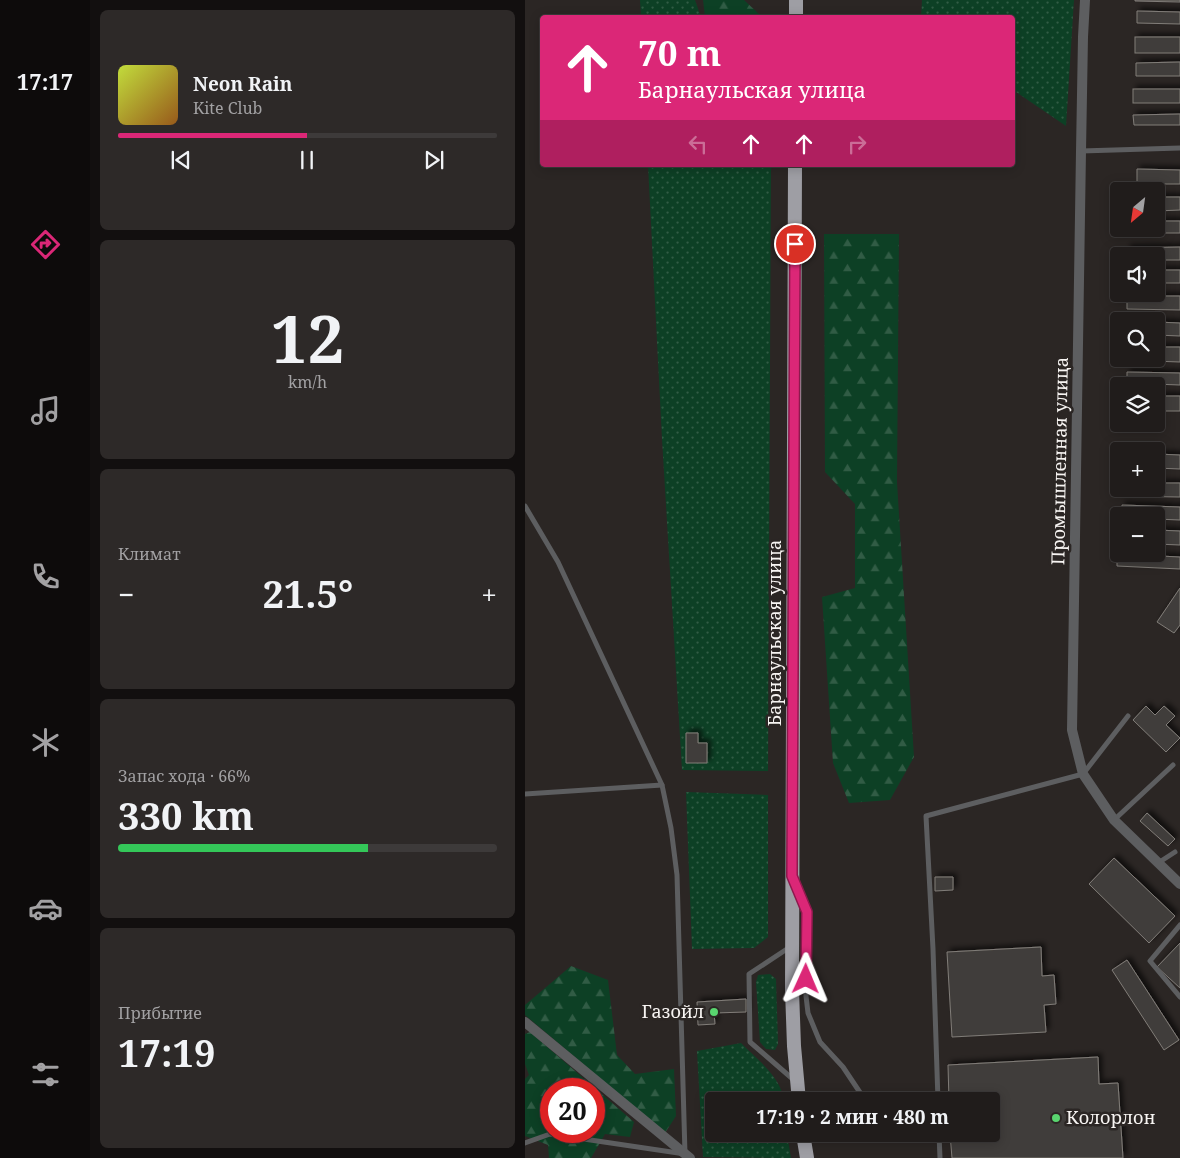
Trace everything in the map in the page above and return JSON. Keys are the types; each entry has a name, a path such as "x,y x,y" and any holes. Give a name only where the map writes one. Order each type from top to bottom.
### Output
{"highway":[{"path":"796,0 796,15"},
{"name":"Барнаульская улица","path":"795,167 792,1000 798,1092"},
{"path":"804,1142 807,1158"}],"street":[{"name":"Промышленная улица","path":"1085,0 1072,730 1083,774 1114,820 1180,884"},
{"path":"525,1022 687,1156"}],"lane":[{"path":"1081,151 1180,148"},
{"path":"525,506 558,562 662,785 671,828 677,875 687,1156 550,1134 525,1143"},
{"path":"938,1092 926,816 1083,774 1128,716"},
{"path":"1114,820 1173,764"},
{"path":"525,794 662,785"},
{"path":"1158,863 1175,852"},
{"path":"792,876 807,912 806,996 808,1013 820,1042 843,1067 860,1092"},
{"path":"1180,925 1150,961 1180,997"},
{"path":"792,945 749,974 750,1042 797,1083"},
{"path":"939,1142 940,1158"}],"green space":[{"path":"640,0 695,0 700,15 641,15"},
{"path":"703,0 744,0 760,15 705,15"},
{"path":"922,0 1074,0 1066,126 1015,91 1015,15 921,15"},
{"path":"648,167 771,167 768,771 682,770"},
{"path":"824,234 899,234 897,482 914,757 890,800 849,803 833,763 822,597 855,588 855,504 825,472"},
{"path":"686,792 768,795 768,937 754,948 692,949"},
{"path":"571,966 608,980 617,1055 635,1074 674,1069 676,1116 665,1133 605,1082 605,1078 600,1078 525,1015 525,1005"},
{"path":"770,974 776,979 778,1044 775,1050 766,1049 760,1042 756,982 758,975"},
{"path":"530,1032 583,1078 540,1078 540,1142 525,1136 525,1079 529,1075 525,1064 525,1034"},
{"path":"741,1043 774,1077 782,1092 705,1092 705,1142 788,1142 791,1158 703,1157 697,1051"},
{"path":"605,1097 634,1122 630,1137 605,1134"},
{"path":"543,1143 600,1143 591,1158 549,1158 548,1145"}],"building":[{"path":"1180,0 1180,2 1135,1"},
{"path":"1137,11 1180,12 1180,24 1137,23"},
{"path":"1135,37 1180,37 1180,53 1135,53"},
{"path":"1180,62 1180,76 1136,76 1136,63"},
{"path":"1133,89 1180,89 1180,103 1133,103"},
{"path":"1180,114 1180,125 1134,125 1133,115"},
{"path":"1137,169 1180,170 1180,184 1137,182"},
{"path":"1165,197 1180,197 1180,210 1165,211"},
{"path":"1165,221 1180,221 1180,233 1165,233"},
{"path":"1165,247 1180,247 1180,260 1165,260"},
{"path":"1165,270 1180,270 1180,283 1165,283"},
{"path":"1165,296 1180,296 1180,310 1127,309 1127,302 1165,302"},
{"path":"1165,322 1180,323 1180,336 1165,335"},
{"path":"1165,347 1180,347 1180,362 1165,361"},
{"path":"1127,372 1180,373 1180,385 1165,384 1165,377 1127,377"},
{"path":"1165,396 1180,396 1180,411 1165,411"},
{"path":"1165,454 1180,455 1180,469 1165,468"},
{"path":"1165,483 1180,483 1180,497 1165,497"},
{"path":"1122,505 1180,507 1180,520 1165,519 1165,507 1122,507"},
{"path":"1165,530 1180,531 1180,545 1165,544"},
{"path":"1165,556 1180,557 1180,569 1117,566 1117,562 1165,562"},
{"path":"1180,588 1180,625 1174,633 1157,622"},
{"path":"1146,706 1155,715 1164,706 1175,716 1166,725 1180,738 1166,752 1133,720"},
{"path":"686,733 698,733 698,743 707,743 707,763 686,763"},
{"path":"1147,813 1175,839 1168,846 1140,821"},
{"path":"1114,858 1175,916 1149,943 1089,884"},
{"path":"935,877 953,877 953,890 935,891"},
{"path":"1180,943 1180,988 1157,967"},
{"path":"1041,947 1042,976 1054,975 1056,1004 1044,1005 1046,1032 952,1037 947,952"},
{"path":"1127,960 1179,1040 1164,1050 1112,970"},
{"name":"Газойл","path":"746,999 746,1012 714,1013 715,1024 698,1025 697,1002"},
{"name":"Колорлон","path":"1098,1057 1099,1084 1118,1083 1123,1158 952,1158 951,1142 1000,1142 1000,1092 949,1092 948,1065"}],"place":[{"name":"Газойл","path":"714,1012"},
{"name":"Колорлон","path":"1056,1118"}],"route":[{"path":"795,244 792,876 807,912 806,979"}]}
